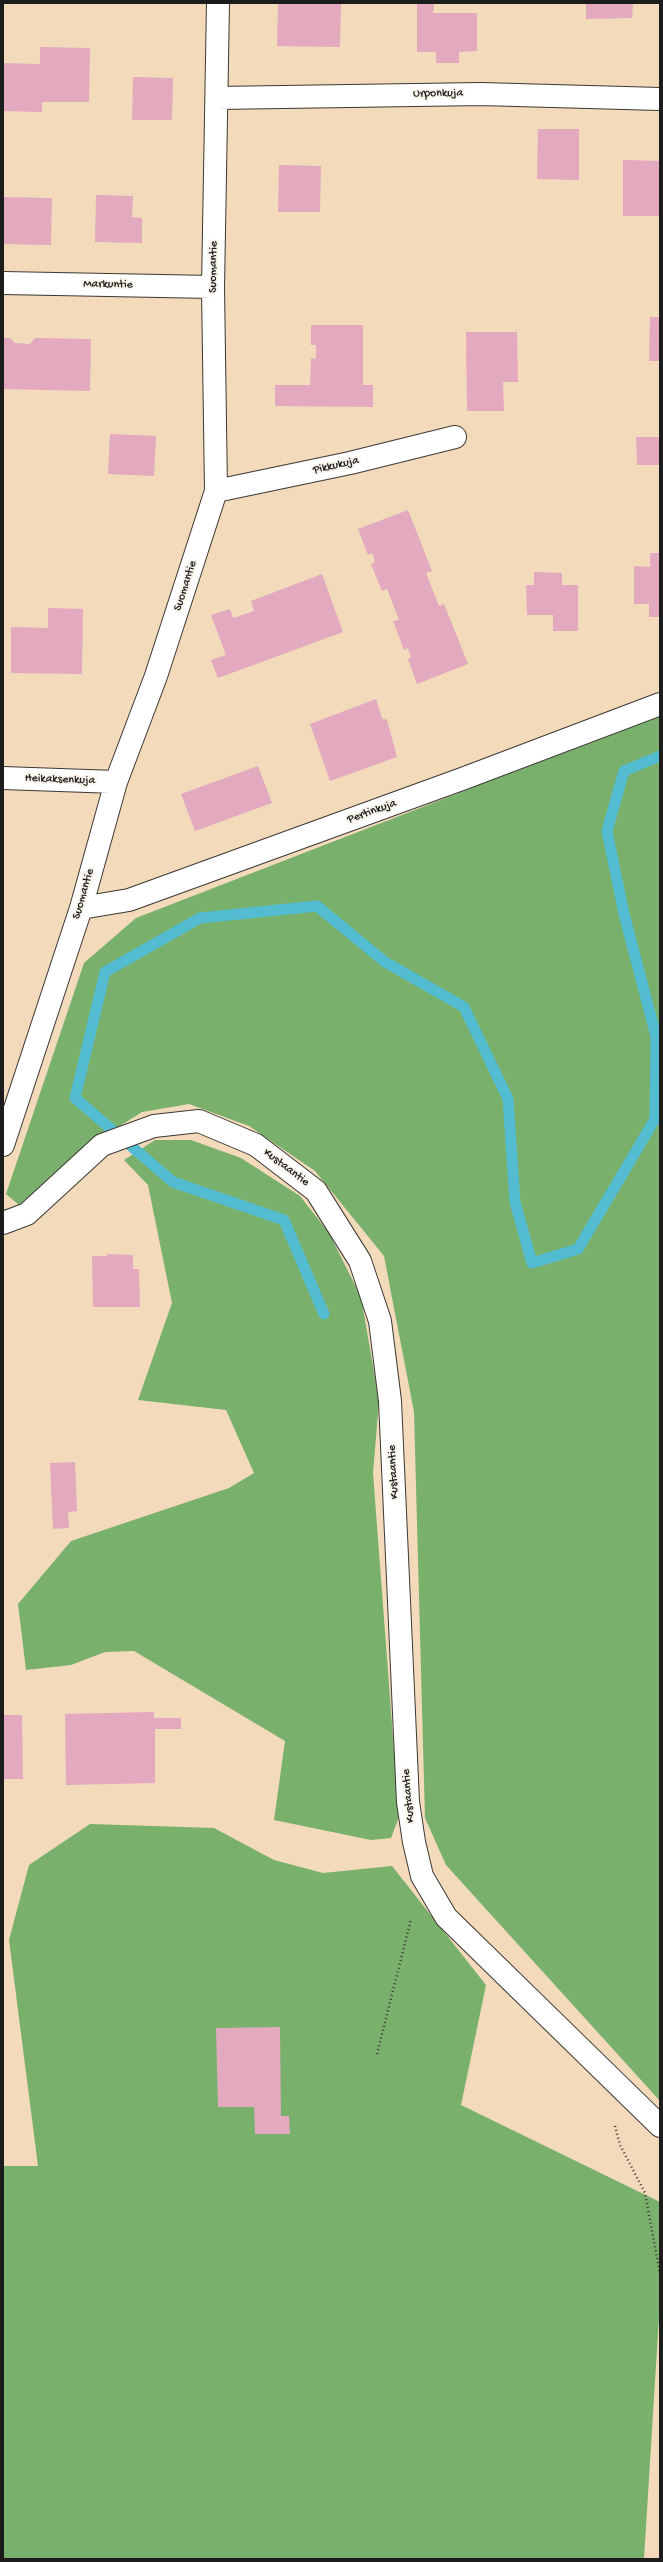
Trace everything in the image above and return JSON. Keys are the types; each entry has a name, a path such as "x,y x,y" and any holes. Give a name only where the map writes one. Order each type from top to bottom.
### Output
{"street":[{"name":"Suomantie","path":"3,1145 81,908 116,782 156,676 216,491 213,287 218,3"},
{"name":"Urponkuja","path":"216,98 481,94 660,99"},
{"name":"Markuntie","path":"3,283 213,287"},
{"name":"Pikkukuja","path":"216,491 350,464 455,437"},
{"name":"Pertinkuja","path":"81,908 137,898 462,779 660,704"},
{"name":"Heikaksenkuja","path":"3,778 116,782"},
{"name":"Kustaantie","path":"3,1223 27,1214 102,1145 154,1126 198,1121 256,1145 316,1192 360,1261 380,1322 390,1401 408,1802 414,1842 422,1876 446,1917 660,2126"}],"path":[{"path":"377,2054 422,1876"},
{"path":"614,2123 620,2145 645,2193 660,2274"}],"green space":[{"path":"660,715 660,2101 446,1865 425,1818 414,1412 384,1256 315,1171 249,1126 189,1104 142,1112 101,1138 19,1205 6,1194 84,963 136,918"},
{"path":"155,1140 191,1140 241,1158 300,1196 329,1233 361,1297 379,1401 373,1473 399,1817 391,1838 371,1840 274,1820 285,1741 134,1651 105,1652 71,1665 26,1670 18,1604 71,1541 229,1488 254,1473 226,1410 138,1400 172,1303 148,1185 124,1160"},
{"path":"90,1824 214,1828 274,1860 323,1873 392,1866 486,1985 461,2105 660,2202 660,2301 644,2559 3,2559 3,2166 38,2166 9,1940 29,1865"}],"building":[{"path":"278,3 341,3 340,47 277,46"},
{"path":"586,3 633,3 632,18 586,19"},
{"path":"417,4 434,4 433,13 477,13 477,51 459,52 459,63 436,63 436,52 417,52"},
{"path":"40,47 90,48 89,102 42,102 42,112 3,111 3,63 40,64"},
{"path":"133,77 173,78 172,120 132,120"},
{"path":"538,129 579,129 579,180 537,179"},
{"path":"623,160 660,161 660,216 623,216"},
{"path":"279,165 321,166 320,212 278,212"},
{"path":"96,195 133,196 132,217 142,218 142,243 95,242"},
{"path":"3,197 52,198 51,245 3,244"},
{"path":"650,317 660,317 660,361 649,361"},
{"path":"311,325 363,325 363,385 373,385 373,407 275,406 275,385 310,385 311,358 316,359 316,345 311,345"},
{"path":"466,332 517,332 518,382 503,382 504,411 467,411"},
{"path":"3,338 10,338 15,343 30,344 35,338 91,339 90,391 3,389"},
{"path":"110,434 156,436 154,476 108,474"},
{"path":"636,437 660,437 660,465 637,465"},
{"path":"408,510 432,571 426,573 439,606 444,604 468,664 417,684 408,659 411,657 408,648 404,650 393,621 399,620 387,589 382,591 371,564 375,562 372,553 368,555 358,529"},
{"path":"650,553 660,553 660,617 649,617 649,604 634,604 634,566 650,567"},
{"path":"534,572 562,573 562,585 578,585 578,631 553,631 553,615 527,615 526,585 534,585"},
{"path":"322,574 343,632 218,678 211,660 226,655 211,615 230,609 233,618 254,611 251,601"},
{"path":"48,608 83,609 82,674 11,673 11,627 48,628"},
{"path":"376,699 382,718 387,720 397,757 330,781 310,724"},
{"path":"258,766 272,803 195,831 181,794"},
{"path":"107,1254 133,1255 133,1269 139,1269 140,1307 93,1307 92,1256 107,1256"},
{"path":"75,1462 77,1511 68,1512 69,1528 53,1529 50,1463"},
{"path":"154,1712 154,1718 181,1718 181,1729 155,1729 155,1783 66,1785 65,1714"},
{"path":"3,1715 22,1715 23,1779 3,1779"},
{"path":"280,2027 281,2116 289,2116 290,2134 255,2134 254,2107 218,2107 216,2028"}],"waterway":[{"path":"324,1314 284,1220 173,1182 75,1098 105,972 200,918 317,906 385,962 464,1007 508,1099 515,1202 532,1263 578,1249 655,1119 656,1036 624,914 607,831 624,771 660,756"}]}
